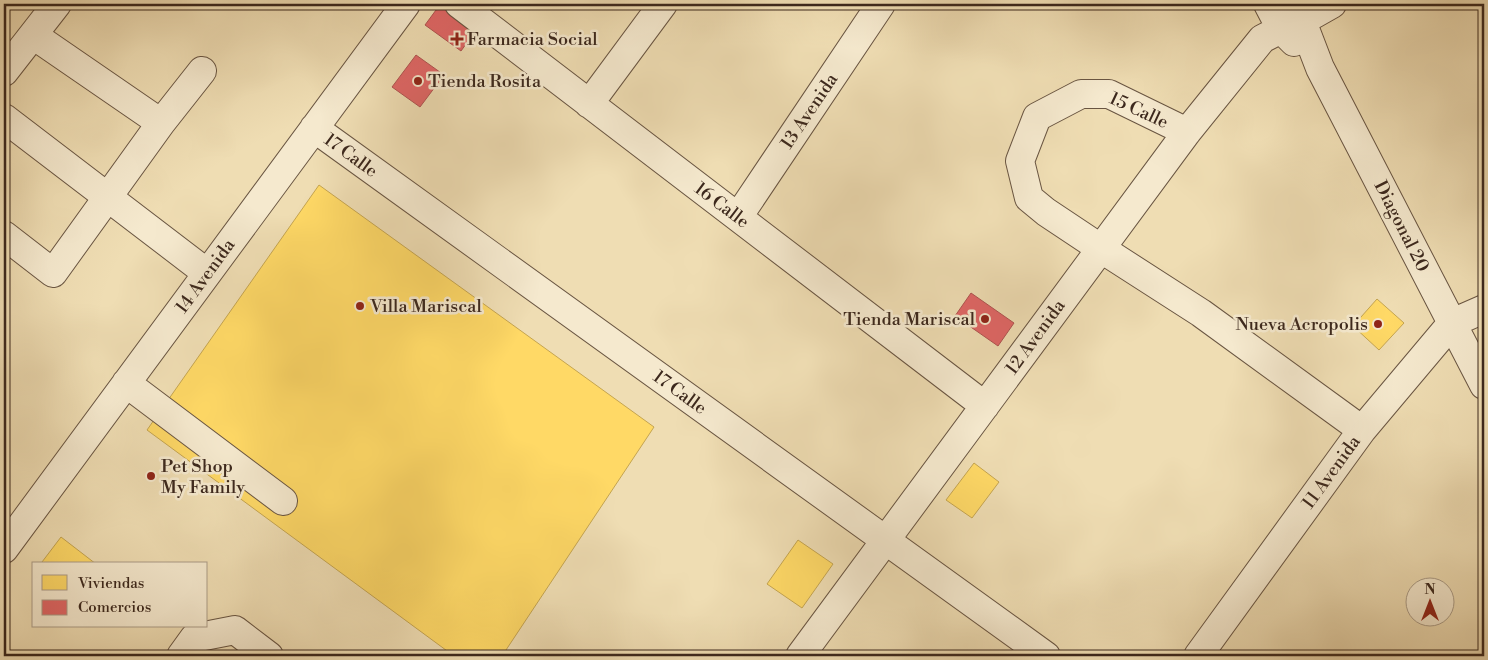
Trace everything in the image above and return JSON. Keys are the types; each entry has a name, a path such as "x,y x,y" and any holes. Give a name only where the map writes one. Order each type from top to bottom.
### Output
{"street":[{"path":"4,72 57,4"},
{"name":"14 Avenida","path":"4,549 406,4"},
{"name":"16 Calle","path":"459,4 985,406"},
{"path":"589,104 663,4"},
{"name":"13 Avenida","path":"738,217 881,4"},
{"name":"Diagonal 20","path":"1268,4 1291,18 1320,68 1484,385"},
{"name":"12 Avenida","path":"800,656 1100,248 1187,132 1262,39 1291,18 1332,4"},
{"path":"33,35 161,123"},
{"path":"4,235 52,273 161,123 202,71"},
{"name":"15 Calle","path":"1100,248 1046,212 1029,198 1020,160 1037,117 1081,94 1109,94 1187,132"},
{"path":"4,118 107,196 171,248 207,273"},
{"name":"17 Calle","path":"314,128 1046,656"},
{"path":"1100,248 1201,313 1362,430"},
{"name":"11 Avenida","path":"1198,656 1362,430 1452,323 1484,308"},
{"path":"126,383 284,501"},
{"path":"187,647 235,630 269,656"}],"building: Viviendas":[{"name":"Villa Mariscal","path":"319,185 654,427 502,656 454,656 147,430"},
{"name":"Nueva Acropolis","path":"1377,299 1404,323 1379,350 1353,326"},
{"path":"974,463 999,482 972,518 946,500"},
{"path":"61,537 93,562 42,562"},
{"path":"798,540 833,564 802,608 767,584"}],"building: Comercios":[{"name":"Farmacia Social","path":"450,6 479,26 461,51 425,25 436,10"},
{"name":"Tienda Rosita","path":"416,55 444,75 420,107 392,87"},
{"name":"Tienda Mariscal","path":"971,293 1014,323 998,346 955,316"}],"place":[{"name":"Farmacia Social","path":"457,39"},
{"name":"Tienda Rosita","path":"418,81"},
{"name":"Villa Mariscal","path":"360,306"},
{"name":"Tienda Mariscal","path":"985,319"},
{"name":"Nueva Acropolis","path":"1378,324"},
{"name":"Pet Shop My Family","path":"151,476"}]}
